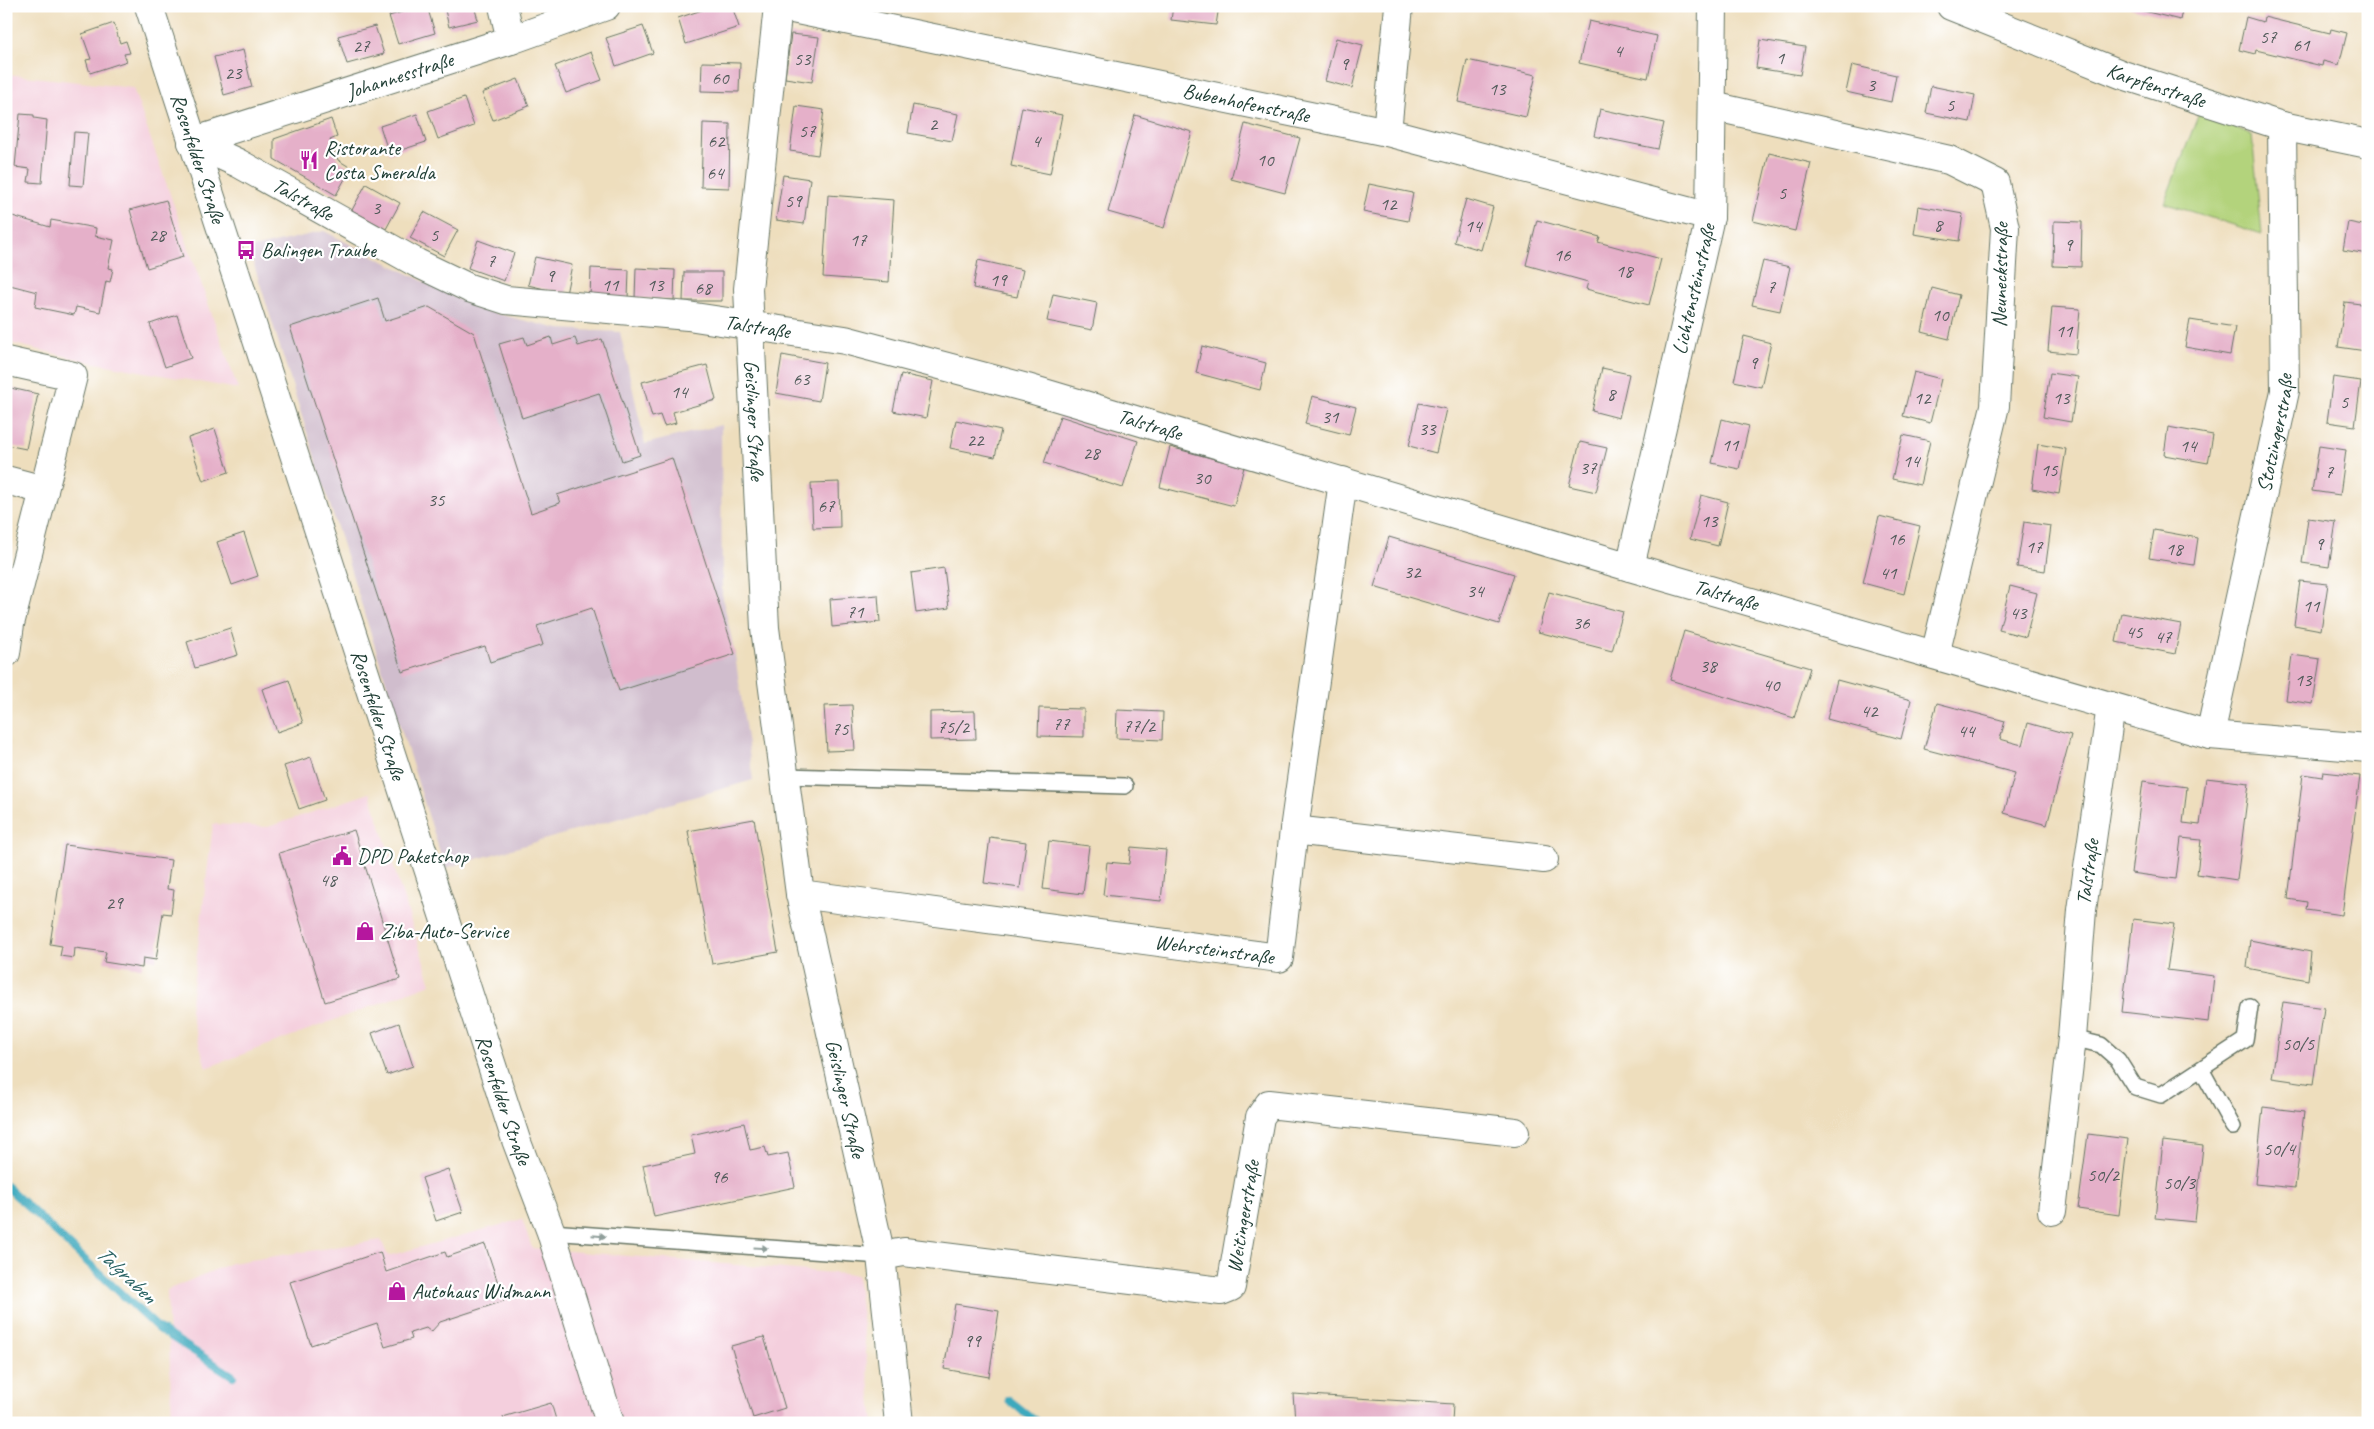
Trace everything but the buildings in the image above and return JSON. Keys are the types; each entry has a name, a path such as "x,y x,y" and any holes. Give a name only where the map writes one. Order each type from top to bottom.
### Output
{"street":[{"name":"Rosenfelder Straße","path":"149,6 512,1130 551,1232 610,1423"},
{"path":"503,6 511,40"},
{"name":"Johannesstraße","path":"192,142 511,40 606,6"},
{"name":"Bubenhofenstraße","path":"778,6 1387,132 1710,216"},
{"name":"Geislinger Straße","path":"778,6 748,290 765,628 800,894 881,1256 899,1423"},
{"path":"1387,132 1399,6"},
{"name":"Lichtensteinstraße","path":"1630,567 1710,216 1713,6"},
{"name":"Karpfenstraße","path":"1951,6 2124,75 2282,126 2368,144"},
{"name":"Neuneckstraße","path":"1712,106 1949,160 1994,183 2004,228 1995,406 1935,655"},
{"name":"Stotzingerstraße","path":"2210,735 2285,391 2282,126"},
{"name":"Talstraße","path":"192,142 238,163 417,264 469,288 506,300 688,316 845,340 970,372 1630,567 2210,735 2368,748"},
{"path":"6,360 73,376 10,624 6,652"},
{"path":"6,480 44,490"},
{"path":"1342,481 1294,830 1544,859"},
{"name":"Talstraße","path":"2052,1211 2072,1038 2082,910 2110,706"},
{"name":"Wehrsteinstraße","path":"800,894 1279,958 1294,830"},
{"name":"Weitingerstraße","path":"881,1256 904,1252 1221,1291 1231,1287 1260,1117 1269,1104 1515,1132"}],"lane":[{"path":"785,776 1124,786"},
{"path":"2072,1038 2101,1045 2118,1060 2135,1087 2160,1095 2245,1040 2250,1007"},
{"path":"2201,1069 2233,1127"},
{"path":"551,1232 881,1256"}],"shaded area":[{"path":"6,74 133,88 238,389 90,362 6,342"},
{"path":"324,231 478,309 559,329 620,332 645,444 721,425 722,594 735,655 753,780 445,868 249,249"},
{"path":"370,793 431,984 206,1068 190,1011 213,824 268,827"},
{"path":"522,1219 532,1248 857,1275 874,1423 172,1423 167,1290 231,1263 381,1240 388,1256"}],"green space":[{"path":"2200,111 2252,135 2262,234 2164,203"}],"waterway":[{"name":"Talgraben","path":"6,1186 159,1329 233,1376"},
{"name":"Talgraben","path":"1009,1400 1038,1423"}],"place":[{"name":"Ristorante Costa Smeralda","path":"309,160"},
{"name":"Balingen Traube","path":"246,250"},
{"name":"DPD Paketshop","path":"342,856"},
{"name":"Ziba-Auto-Service","path":"365,931"},
{"name":"Autohaus Widmann","path":"397,1291"}]}
